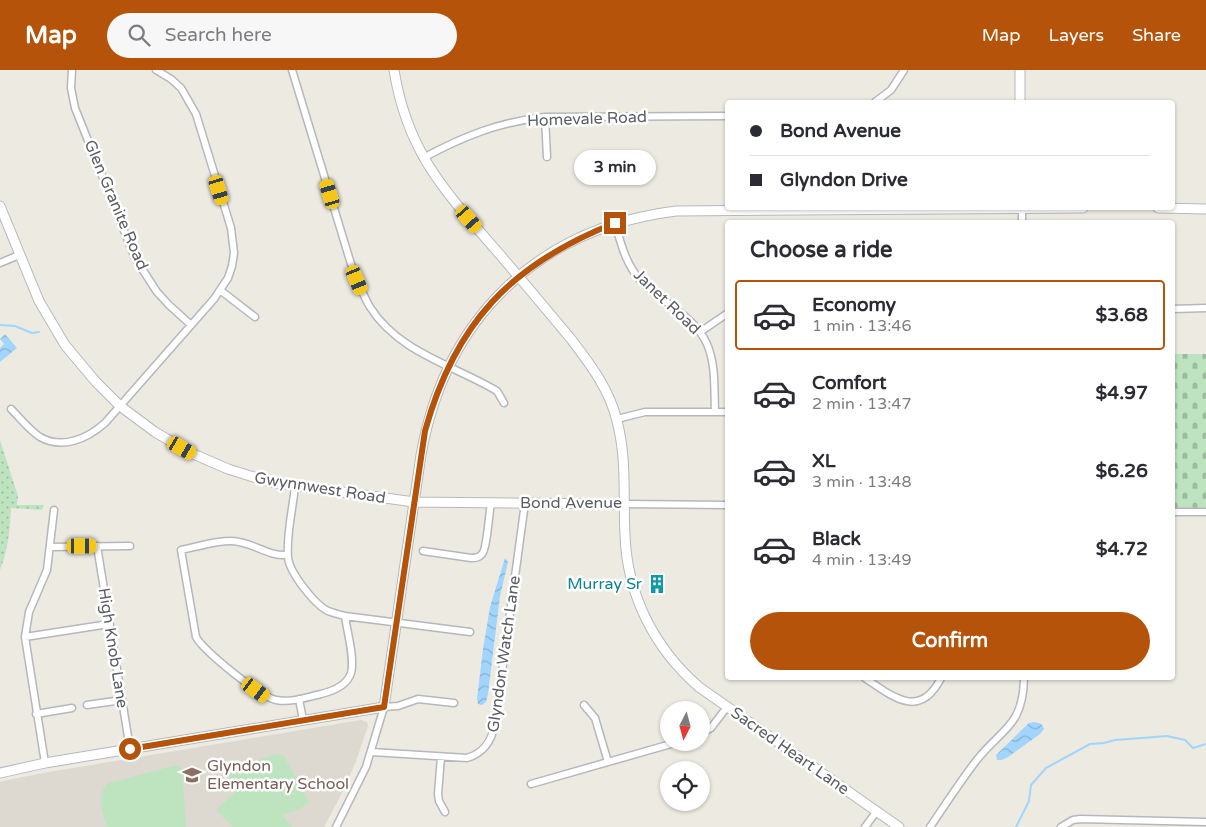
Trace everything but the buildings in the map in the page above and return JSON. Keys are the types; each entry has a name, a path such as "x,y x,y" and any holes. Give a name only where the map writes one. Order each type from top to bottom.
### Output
{"street":[{"name":"Glen Granite Road","path":"72,70 71,88 75,108 135,258 157,292 191,325"},
{"path":"11,409 39,436 54,442 80,440 89,435 105,423 191,325 228,278 234,253 231,228 196,114 181,88 156,70"},
{"path":"292,70 351,264 363,294 378,318 397,337 421,353 497,391 504,403"},
{"name":"Sacred Heart Lane","path":"394,70 403,112 423,158 442,187 588,361 608,397 617,420 624,460 624,534 627,564 638,600 649,626 663,648 700,687 899,827"},
{"path":"885,100 904,70"},
{"path":"1020,70 1020,100"},
{"name":"Homevale Road","path":"423,158 473,133 508,123 545,117 725,116"},
{"path":"545,117 547,157"},
{"name":"Gwynnwest Road","path":"0,206 39,301 65,345 96,382 120,406 155,432 206,460 246,476 295,486 414,502"},
{"path":"1175,208 1206,209"},
{"path":"336,827 350,802 372,752 384,707 425,431 448,366 461,342 499,294 555,250 576,239 615,223 654,214 676,211 725,210"},
{"name":"Janet Road","path":"615,223 627,260 641,281 680,312 700,332 706,342 713,364 715,412"},
{"path":"0,263 19,255"},
{"path":"220,290 255,317"},
{"path":"1175,308 1206,308"},
{"path":"700,332 725,315"},
{"path":"617,420 645,412 725,412"},
{"path":"295,486 288,555 291,567 316,602 331,613 345,616 470,632"},
{"name":"Bond Avenue","path":"414,502 725,505"},
{"path":"423,551 471,558 481,556 485,548 491,503"},
{"name":"Glyndon Watch Lane","path":"372,752 467,758 474,756 487,746 494,732 526,503"},
{"path":"44,763 25,638 29,612 44,579 54,510"},
{"path":"1175,512 1206,512"},
{"path":"288,555 271,554 235,541 181,550 196,637 204,648 265,697 279,701 299,699 338,688 351,674 352,657 345,616"},
{"path":"50,546 130,546"},
{"name":"High Knob Lane","path":"97,546 130,749"},
{"path":"25,638 109,624"},
{"path":"868,680 892,696 908,702 926,698 933,692 940,680"},
{"path":"930,827 979,757 1003,734 1015,717 1022,698 1024,680"},
{"path":"299,699 303,720"},
{"path":"0,774 44,763 398,706 418,699 454,703"},
{"path":"86,705 122,700"},
{"path":"584,705 595,718 608,762"},
{"path":"710,729 727,707"},
{"path":"36,714 72,708"},
{"path":"531,784 660,747"},
{"path":"441,757 438,794 439,801 445,812"},
{"path":"865,827 876,811"},
{"path":"1060,827 1073,820 1080,819 1152,824 1206,822"}],"shaded area":[{"name":"Glyndon Elementary School","path":"361,720 367,722 368,726 355,764 324,827 0,827 0,782 43,773"}],"green space":[{"path":"1175,354 1206,354 1206,509 1175,508"},
{"path":"0,440 18,496 17,505 44,505 42,510 11,508 8,540 0,570"},
{"path":"275,754 284,756 309,802 300,809 282,815 293,827 233,827 216,810 235,792 228,775 248,764"},
{"path":"176,765 182,768 186,827 107,827 101,800 106,784"}],"water":[{"path":"5,334 17,348 0,362 0,348 4,344 0,339"},
{"path":"505,558 508,562 500,596 488,694 486,702 482,705 478,704 477,699 483,649 490,607"},
{"path":"1029,723 1040,724 1044,729 1040,734 1008,757 997,760 996,755"}],"waterway":[{"path":"0,325 15,326 32,333 39,332"},
{"path":"1016,827 1029,801 1031,785 1046,768 1090,744 1167,736 1185,740 1193,748 1206,744"}],"place":[{"name":"Murray Sr","path":"657,584"},
{"name":"Glyndon Elementary School","path":"192,775"}],"route":[{"path":"130,749 384,707 425,431 440,384 448,366 461,342 499,294 537,262 555,250 615,223"}]}
